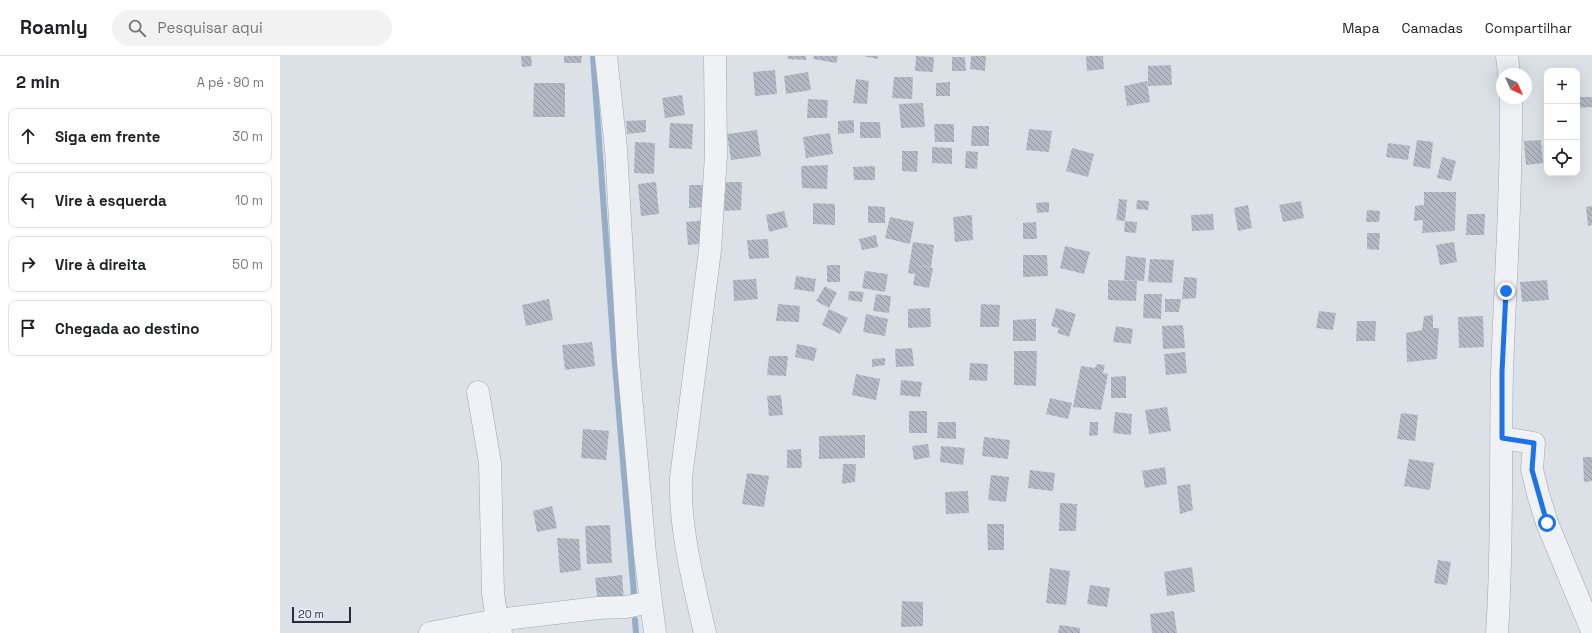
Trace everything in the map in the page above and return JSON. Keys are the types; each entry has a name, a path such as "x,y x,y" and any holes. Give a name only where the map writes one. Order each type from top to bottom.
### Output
{"street":[{"path":"606,56 616,149 628,361 650,602 655,633"},
{"path":"705,633 689,559 680,500 681,478 710,250 716,156 714,56"},
{"path":"1507,56 1508,68"},
{"path":"1497,633 1502,438 1502,372 1511,176 1511,104"},
{"path":"478,392 490,463 493,593 499,627"},
{"path":"1502,438 1534,443 1532,470 1540,501 1549,529 1592,631"},
{"path":"430,633 499,627 598,608 626,607 650,602"}],"building":[{"path":"521,56 531,56 532,66 522,67"},
{"path":"564,56 582,56 581,63 564,63"},
{"path":"788,56 806,56 806,60 787,59"},
{"path":"814,56 838,56 836,63 813,59"},
{"path":"863,56 878,56 878,59"},
{"path":"916,56 934,57 933,72 915,71"},
{"path":"971,56 986,56 985,71 970,69"},
{"path":"1086,56 1103,56 1104,69 1087,71"},
{"path":"952,57 965,57 966,71 952,71"},
{"path":"1171,65 1172,85 1148,86 1148,66"},
{"path":"775,70 777,94 755,96 753,72"},
{"path":"808,72 811,90 786,94 784,76"},
{"path":"894,77 913,77 912,99 892,98"},
{"path":"856,79 869,81 867,104 853,103"},
{"path":"1147,81 1150,102 1127,106 1124,86"},
{"path":"950,82 950,96 936,96 936,83"},
{"path":"534,83 565,83 565,117 533,117"},
{"path":"682,95 685,115 665,118 662,98"},
{"path":"1580,97 1592,97 1592,107 1580,108"},
{"path":"808,99 828,100 827,118 807,118"},
{"path":"923,103 925,127 901,128 899,104"},
{"path":"646,120 646,132 627,134 626,121"},
{"path":"854,120 854,133 838,134 838,121"},
{"path":"860,122 880,122 881,138 860,138"},
{"path":"670,123 693,124 692,149 669,148"},
{"path":"934,124 954,124 954,142 935,142"},
{"path":"972,126 989,126 989,146 971,146"},
{"path":"1029,129 1052,131 1049,152 1026,150"},
{"path":"757,130 761,156 731,160 727,134"},
{"path":"830,133 833,154 806,158 803,137"},
{"path":"1417,140 1433,142 1430,169 1413,166"},
{"path":"1541,140 1543,163 1526,165 1524,141"},
{"path":"635,142 655,143 654,174 634,173"},
{"path":"1388,143 1410,146 1408,160 1386,157"},
{"path":"932,147 952,148 952,164 932,163"},
{"path":"1072,148 1094,154 1088,177 1066,171"},
{"path":"902,151 918,151 917,172 902,171"},
{"path":"966,151 978,152 977,169 965,168"},
{"path":"1442,157 1456,161 1451,181 1437,178"},
{"path":"828,165 827,189 802,188 801,166"},
{"path":"875,166 875,180 854,180 853,167"},
{"path":"656,182 659,214 641,216 638,184"},
{"path":"726,182 742,182 741,210 724,211"},
{"path":"689,185 708,185 708,207 689,208"},
{"path":"1424,192 1456,192 1455,231 1422,233 1423,220 1414,221 1415,206 1424,205"},
{"path":"1119,199 1127,200 1125,221 1116,220"},
{"path":"1137,200 1149,201 1148,210 1136,209"},
{"path":"1301,201 1304,218 1283,222 1279,205"},
{"path":"1049,202 1049,212 1037,213 1036,203"},
{"path":"813,203 835,204 835,225 813,224"},
{"path":"1248,205 1252,228 1238,231 1234,208"},
{"path":"868,206 885,207 885,223 868,223"},
{"path":"1592,206 1592,225 1588,226 1586,207"},
{"path":"1367,210 1380,211 1379,222 1366,222"},
{"path":"784,211 788,227 769,232 766,215"},
{"path":"1213,214 1214,230 1192,231 1191,215"},
{"path":"1467,214 1485,214 1484,235 1466,235"},
{"path":"972,215 973,240 955,242 953,217"},
{"path":"890,217 914,222 910,244 885,238"},
{"path":"706,220 708,243 688,245 686,222"},
{"path":"1125,221 1137,222 1136,233 1124,232"},
{"path":"1036,222 1037,239 1023,239 1023,223"},
{"path":"1367,233 1380,233 1379,250 1367,249"},
{"path":"876,235 878,247 862,250 859,239"},
{"path":"768,239 769,258 749,259 747,240"},
{"path":"913,242 934,245 931,267 914,265 933,268 929,288 913,285 915,274 908,273"},
{"path":"1454,242 1457,262 1440,265 1436,245"},
{"path":"1065,246 1090,252 1084,274 1060,268"},
{"path":"1023,255 1047,255 1048,276 1023,277"},
{"path":"1126,256 1146,258 1144,281 1124,280"},
{"path":"1150,259 1174,260 1172,283 1148,282"},
{"path":"827,265 840,265 840,282 827,282"},
{"path":"865,271 888,274 885,292 862,288"},
{"path":"796,276 816,279 814,292 794,289"},
{"path":"1184,277 1197,278 1196,298 1182,299"},
{"path":"756,279 758,299 734,301 733,280"},
{"path":"1108,280 1137,281 1136,301 1108,300"},
{"path":"1547,280 1549,300 1522,302 1520,282"},
{"path":"825,286 837,293 829,308 816,301"},
{"path":"849,291 864,292 862,302 848,300"},
{"path":"876,294 891,296 889,313 873,311"},
{"path":"1144,294 1162,294 1161,319 1143,318"},
{"path":"549,299 553,320 526,326 522,305"},
{"path":"1165,299 1181,299 1179,312 1165,312"},
{"path":"778,304 800,306 799,322 776,321"},
{"path":"981,304 1000,305 999,327 980,327"},
{"path":"930,308 931,327 908,328 908,309"},
{"path":"1056,308 1076,314 1069,337 1057,333 1059,328 1051,326"},
{"path":"829,309 848,318 840,334 822,325"},
{"path":"1319,311 1336,313 1333,330 1316,328"},
{"path":"866,314 888,319 885,336 863,332"},
{"path":"1433,315 1433,328 1439,328 1437,359 1407,362 1406,333 1422,330 1424,316"},
{"path":"1483,316 1484,347 1459,348 1458,317"},
{"path":"1036,319 1036,341 1013,341 1013,320"},
{"path":"1357,321 1376,321 1375,341 1356,341"},
{"path":"1183,325 1185,348 1163,349 1162,326"},
{"path":"1116,326 1133,329 1131,344 1113,342"},
{"path":"592,342 595,366 565,370 562,345"},
{"path":"797,344 817,348 814,361 795,357"},
{"path":"912,348 914,366 896,367 895,349"},
{"path":"1014,351 1037,351 1036,386 1014,385"},
{"path":"1185,352 1187,373 1166,375 1164,354"},
{"path":"769,356 788,356 786,376 767,375"},
{"path":"885,358 885,365 872,367 872,359"},
{"path":"970,363 988,364 987,381 969,380"},
{"path":"1097,364 1105,365 1103,373 1108,374 1101,410 1073,407 1081,366 1095,368"},
{"path":"856,374 880,379 876,400 852,395"},
{"path":"1126,376 1126,398 1111,398 1111,377"},
{"path":"901,380 922,382 920,397 900,395"},
{"path":"781,395 783,415 769,416 767,396"},
{"path":"1050,398 1072,403 1068,419 1046,414"},
{"path":"1167,407 1171,431 1149,434 1145,410"},
{"path":"909,411 927,411 927,433 909,433"},
{"path":"1115,412 1132,414 1131,435 1113,433"},
{"path":"1401,413 1418,415 1415,441 1397,439"},
{"path":"938,422 956,422 956,439 937,438"},
{"path":"1090,422 1098,422 1098,435 1089,436"},
{"path":"583,429 609,431 606,460 581,458"},
{"path":"865,435 865,458 819,459 819,436"},
{"path":"984,437 1010,440 1008,459 982,456"},
{"path":"928,444 930,457 914,460 912,446"},
{"path":"941,446 965,448 963,465 940,462"},
{"path":"801,449 802,468 787,468 787,450"},
{"path":"1583,457 1592,457 1592,481 1584,482"},
{"path":"1409,459 1434,463 1430,490 1404,486"},
{"path":"843,464 856,464 855,482 842,484"},
{"path":"1165,467 1167,484 1145,488 1142,471"},
{"path":"1030,470 1055,473 1053,491 1028,488"},
{"path":"747,473 769,476 764,507 742,504"},
{"path":"991,475 1009,477 1006,502 988,500"},
{"path":"1190,484 1193,510 1180,514 1177,486"},
{"path":"968,491 969,513 946,514 945,492"},
{"path":"1060,503 1077,504 1076,531 1059,531"},
{"path":"552,506 557,528 537,532 533,511"},
{"path":"987,524 1004,524 1004,550 988,550"},
{"path":"610,525 612,563 587,564 585,526"},
{"path":"557,538 579,539 581,570 560,573"},
{"path":"1438,560 1451,562 1447,585 1434,583"},
{"path":"1192,567 1195,592 1167,596 1164,572"},
{"path":"1050,568 1070,571 1066,605 1046,603"},
{"path":"622,575 624,601 598,603 595,578"},
{"path":"1090,585 1110,588 1107,607 1087,604"},
{"path":"902,601 923,602 923,626 901,627"},
{"path":"1174,611 1177,633 1152,633 1150,614"},
{"path":"1060,625 1080,628 1080,633 1058,633"}],"waterway":[{"path":"593,56 614,353 634,595"},
{"path":"635,620 636,633"}],"route":[{"path":"1506,291 1502,372 1502,438 1529,441 1534,443 1532,470 1547,523"}]}
